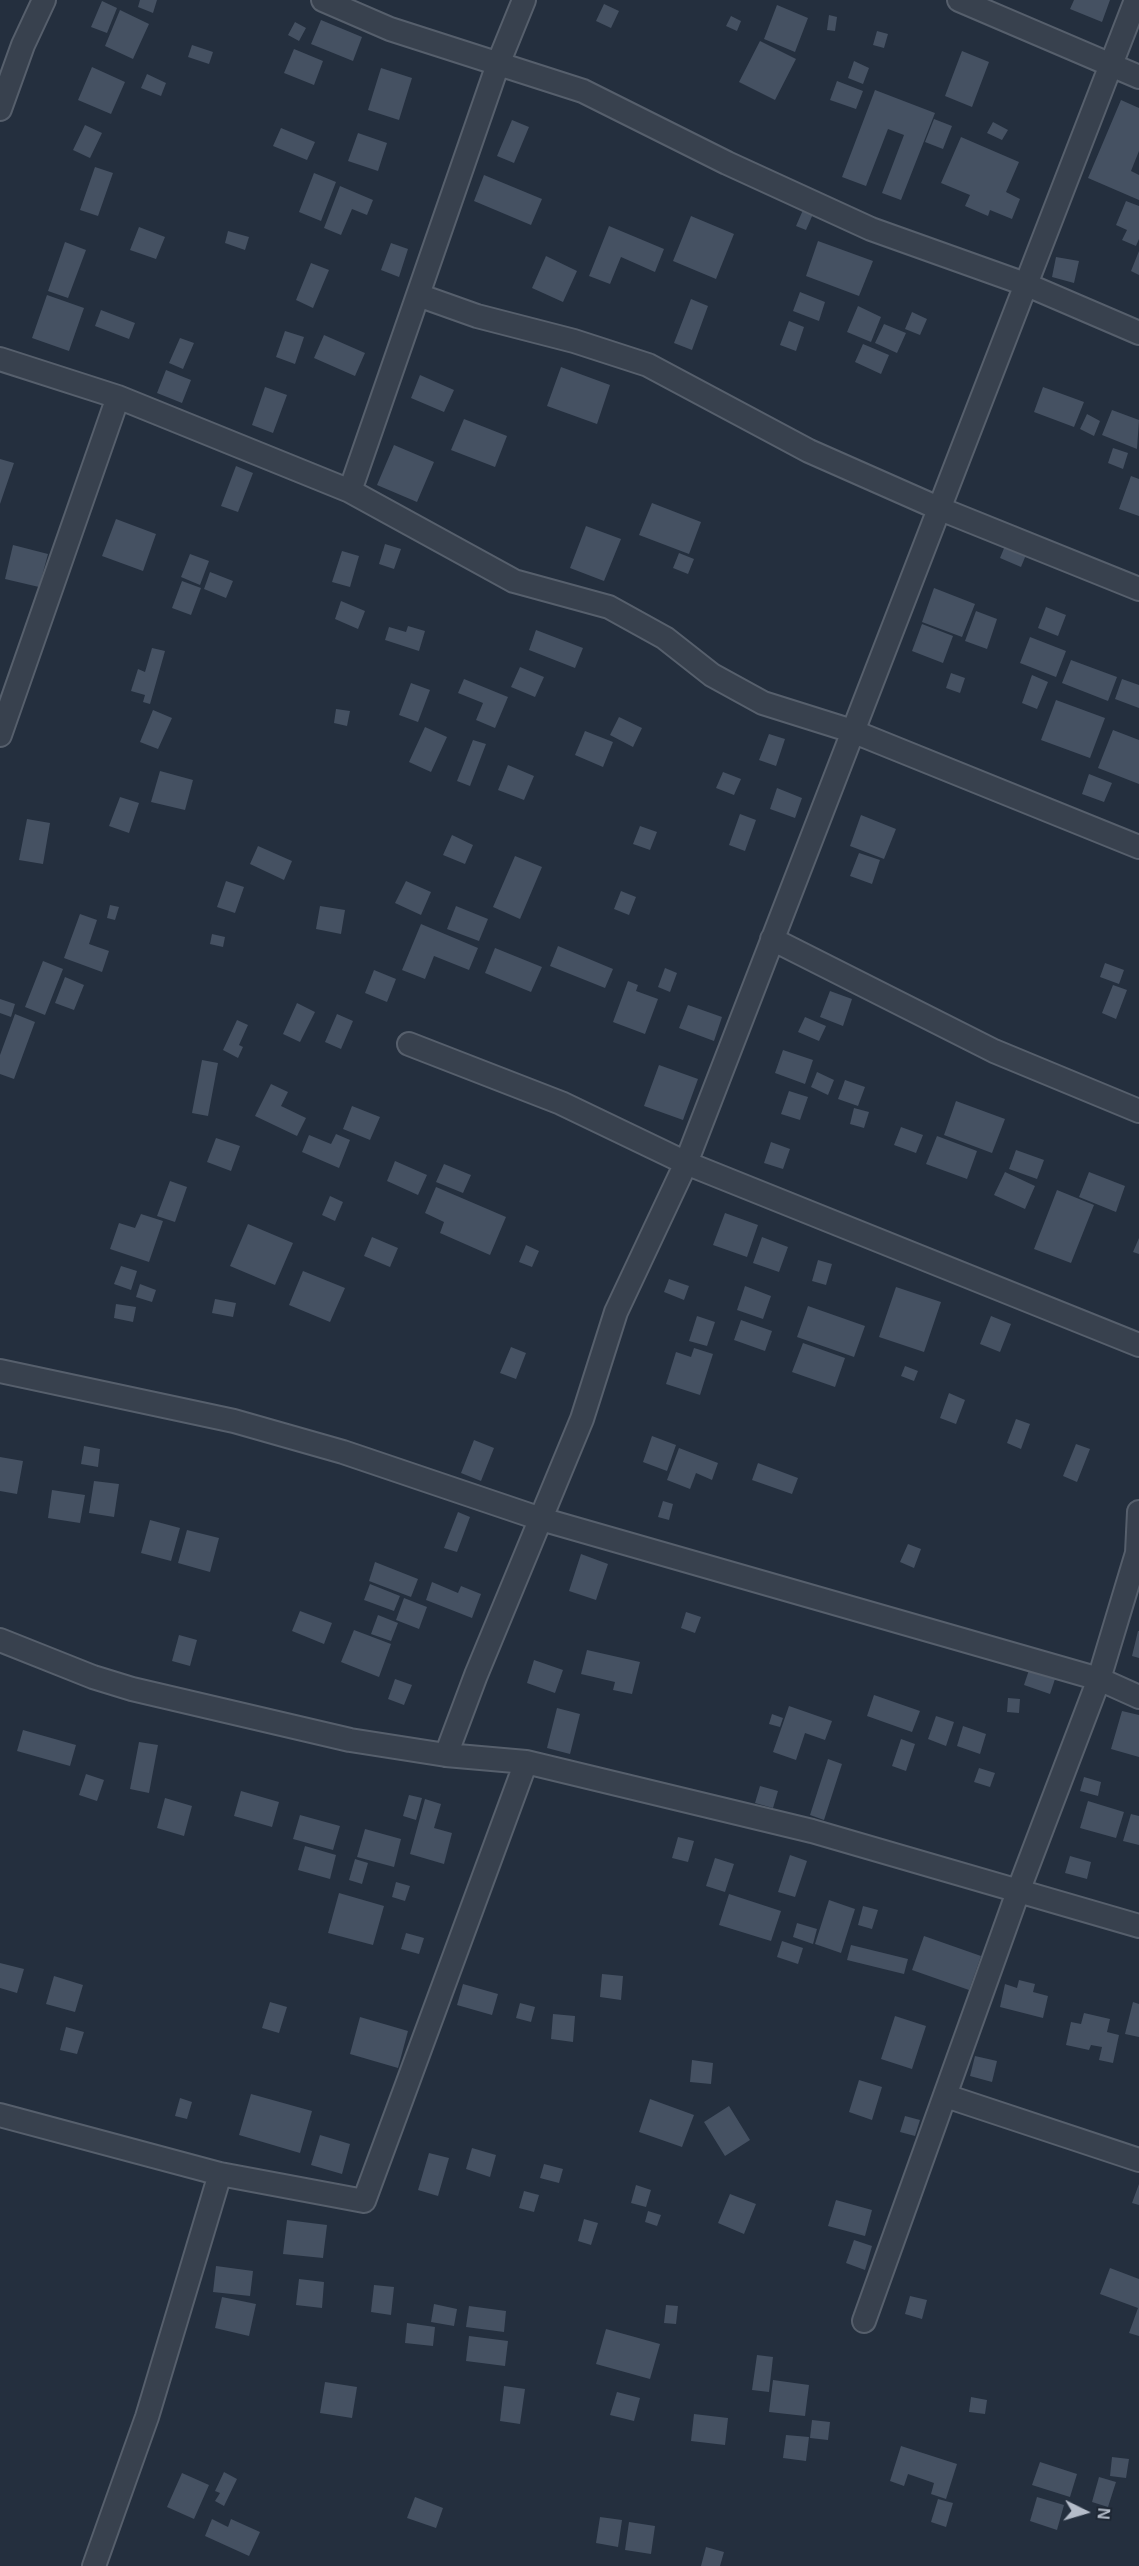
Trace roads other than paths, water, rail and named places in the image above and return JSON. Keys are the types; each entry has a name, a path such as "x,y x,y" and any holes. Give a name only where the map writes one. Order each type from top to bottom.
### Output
{"street":[{"path":"0,109 23,45 44,0"},
{"path":"323,0 390,29 583,91 727,163 871,229 1024,284 1139,333"},
{"path":"350,491 498,64 524,0"},
{"path":"958,0 1139,77"},
{"path":"446,1755 476,1675 582,1419 616,1312 686,1163 1024,284 1112,66 1136,0"},
{"path":"418,295 477,316 574,341 648,365 809,451 938,508 1139,589"},
{"path":"0,359 118,397 350,491 514,580 609,607 665,638 712,675 763,704 852,731 1139,847"},
{"path":"0,735 118,397"},
{"path":"772,939 994,1051 1139,1111"},
{"path":"409,1044 561,1103 686,1163 1139,1345"},
{"path":"0,1371 234,1421 343,1452 541,1519 1099,1679 1139,1697"},
{"path":"864,2321 1019,1889 1099,1679 1137,1552 1139,1512"},
{"path":"0,1640 93,1677 132,1689 350,1740 446,1755 526,1762 812,1831 1019,1889 1139,1926"},
{"path":"0,2115 220,2174 364,2201 526,1762"},
{"path":"946,2096 1139,2160"},
{"path":"94,2566 147,2417 220,2174"}]}
